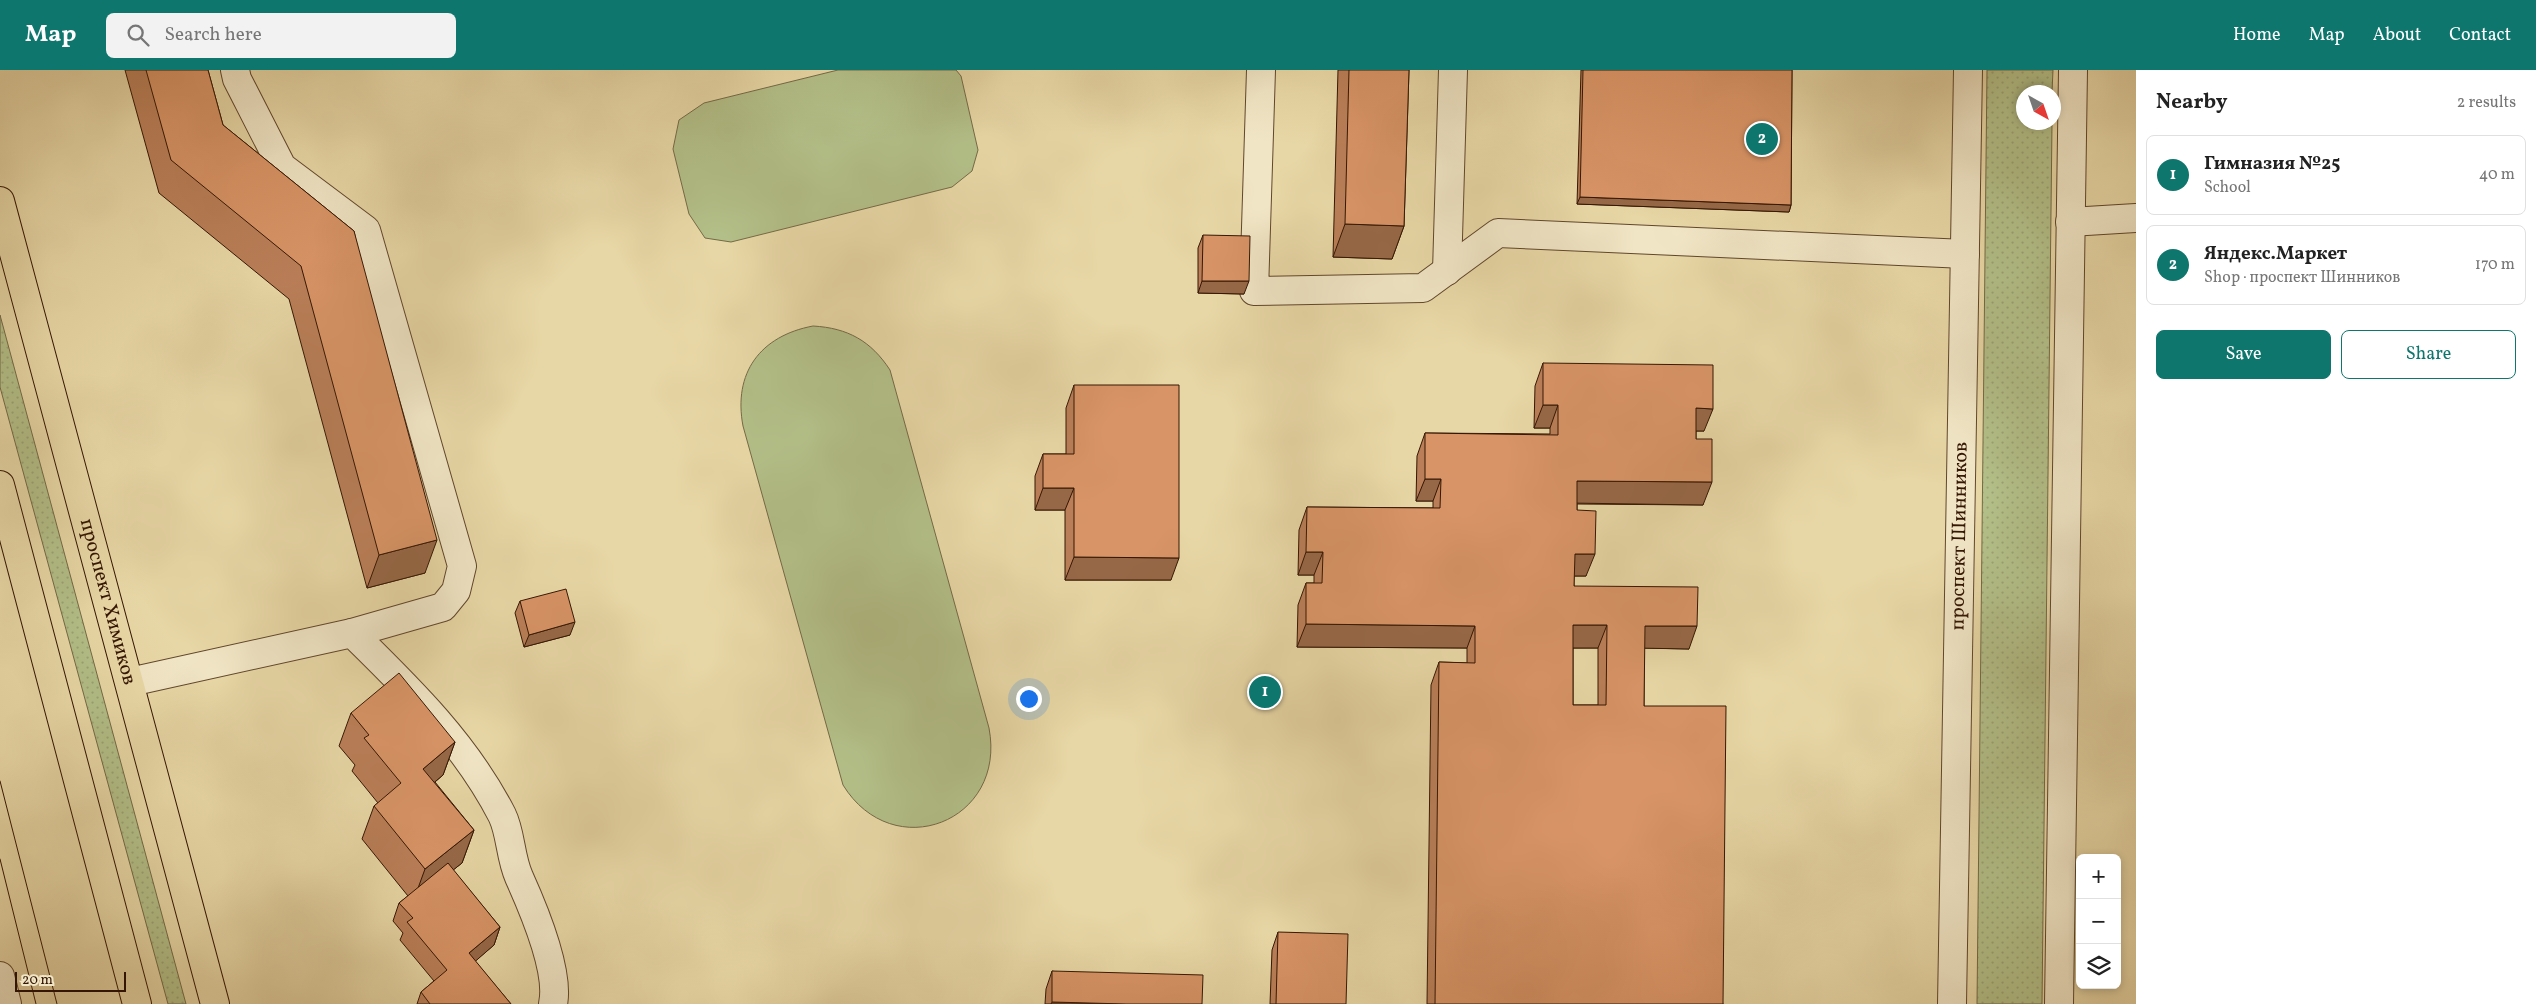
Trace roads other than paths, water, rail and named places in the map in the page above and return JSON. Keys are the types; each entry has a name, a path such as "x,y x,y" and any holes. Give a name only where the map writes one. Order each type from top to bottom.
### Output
{"main road":[{"name":"проспект Химиков","path":"0,201 215,1004"},
{"path":"0,485 137,1004"}],"street":[{"path":"130,682 352,633 443,607 456,592 462,566 366,230 282,167 237,79 235,70"},
{"path":"1261,70 1254,291 1423,288 1498,233 1965,254"},
{"path":"1447,271 1454,70"},
{"name":"проспект Шинников","path":"1952,1004 1968,70"},
{"path":"2059,1004 2073,70"},
{"path":"2070,222 2136,218"},
{"path":"352,633 425,705 472,765 503,816 514,867 530,902 544,942 556,992 553,1004"},
{"path":"0,976 7,1004"}],"tram line":[{"path":"0,781 57,1004"},
{"path":"0,859 36,1004"}],"place":[{"name":"Яндекс.Маркет","path":"1762,139"},
{"name":"Гимназия №25","path":"1265,692"}]}
